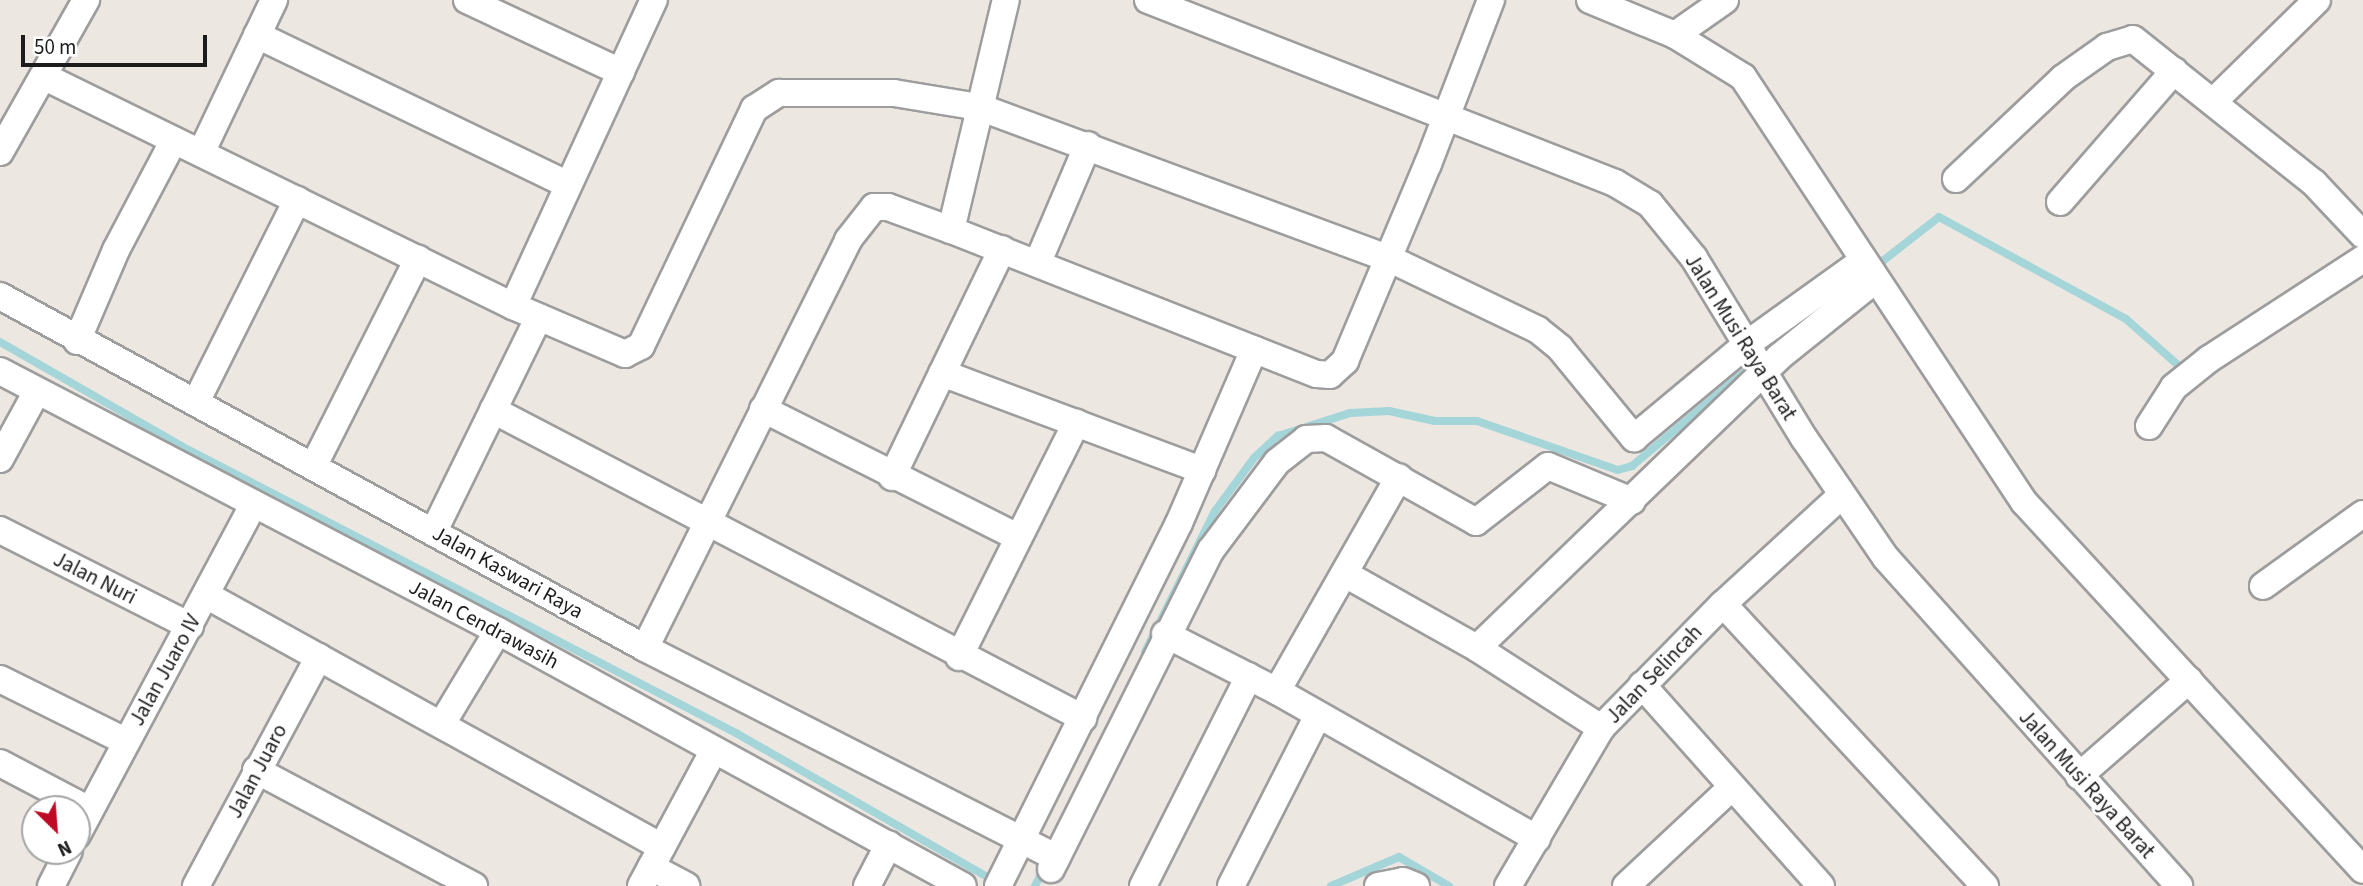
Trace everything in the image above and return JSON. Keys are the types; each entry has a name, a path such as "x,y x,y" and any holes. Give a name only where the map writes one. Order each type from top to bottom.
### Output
{"street":[{"path":"0,152 45,77 86,0"},
{"path":"201,153 274,0"},
{"path":"467,0 621,72"},
{"path":"513,306 654,0"},
{"path":"951,230 1006,0"},
{"name":"Jalan Musi Raya Barat","path":"1149,0 1615,183 1650,204 1694,258 1842,495 1916,596 2173,884"},
{"path":"645,648 848,240 870,211 888,207 1038,262 1317,374 1335,373 1345,361 1448,118 1490,0"},
{"path":"1590,0 1675,35 1743,77 1842,223 1868,270 2024,502 2363,870"},
{"path":"1675,35 1725,0"},
{"path":"2214,101 2318,0"},
{"path":"257,35 567,184"},
{"path":"1956,179 2039,99 2108,47 2138,40 2314,183 2363,235"},
{"path":"2060,202 2174,71"},
{"path":"45,77 513,306 622,353 637,350 750,117 769,96 816,90 894,93 979,107 1088,145 1388,258 1538,330 1560,348 1634,438 1756,358 1868,270"},
{"path":"77,341 116,250 174,140"},
{"path":"1038,262 1088,145"},
{"path":"196,402 297,200"},
{"path":"892,477 1002,249"},
{"path":"314,465 418,259"},
{"path":"2149,426 2181,381 2363,259"},
{"name":"Jalan Kaswari Raya","path":"0,296 77,341 314,465 645,648 1044,854"},
{"path":"434,531 539,317"},
{"path":"1002,879 1044,854 1165,634 1194,542 1202,470 1254,350"},
{"path":"1477,648 1632,502 1756,358"},
{"name":"Jalan Cendrawasih","path":"0,371 253,506 498,631 713,752 889,844 962,886"},
{"path":"942,373 1202,470"},
{"path":"0,459 37,391"},
{"path":"763,409 892,477 1017,537"},
{"path":"493,410 959,657 1083,718"},
{"path":"959,657 1076,423"},
{"path":"1044,854 1083,718 1194,542 1277,462 1311,437 1326,438 1476,522 1548,466 1632,502"},
{"path":"1277,691 1399,477"},
{"name":"Jalan Selincah","path":"1519,882 1537,839 1601,728 1723,604 1842,495"},
{"name":"Jalan Juaro IV","path":"91,806 253,506"},
{"path":"2263,586 2363,514"},
{"name":"Jalan Nuri","path":"0,530 190,626"},
{"path":"1345,574 1477,648 1601,728"},
{"path":"206,595 443,723 651,867 686,886"},
{"path":"1723,604 1985,886"},
{"path":"443,723 498,631"},
{"path":"1165,634 1277,691 1537,839"},
{"name":"Jalan Juaro","path":"205,883 256,770 319,657"},
{"path":"1143,886 1249,676"},
{"path":"0,679 125,741"},
{"path":"2079,776 2189,680"},
{"path":"1643,685 1813,883"},
{"path":"1231,886 1318,715"},
{"path":"651,867 713,752"},
{"path":"0,763 61,795"},
{"path":"256,770 474,886"},
{"path":"1626,886 1732,787"},
{"path":"867,886 889,844"},
{"path":"51,886 62,865"},
{"path":"1378,886 1403,881 1416,886"}],"waterway":[{"path":"1875,267 1939,217 2126,319 2187,373"},
{"path":"0,342 183,447 736,733 994,881"},
{"path":"1145,652 1215,511 1254,458 1278,436 1350,413 1389,411 1435,421 1477,421 1618,470 1632,466 1753,365"},
{"path":"1331,886 1399,857 1449,886"},
{"path":"1035,886 1045,866"}]}
